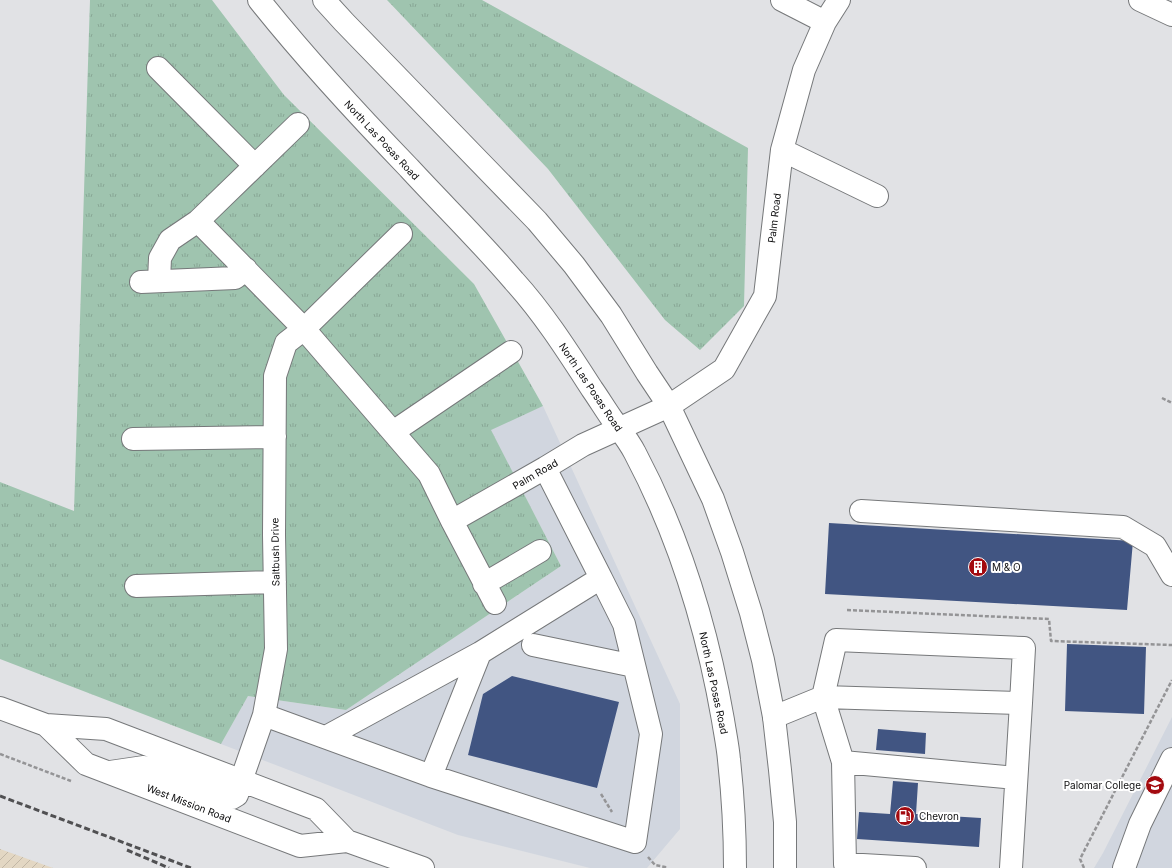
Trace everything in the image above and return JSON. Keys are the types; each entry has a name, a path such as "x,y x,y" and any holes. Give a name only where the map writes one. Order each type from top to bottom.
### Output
{"main road":[{"name":"North Las Posas Road","path":"258,0 332,85 516,282 544,318 633,450 654,490 671,532 701,620 719,697 729,760 733,807 735,868"},
{"path":"324,0 537,221 574,265 611,314 669,406 713,499 732,552 751,613 763,660 774,717 785,822 785,868"},
{"path":"782,0 825,22"},
{"name":"Palm Road","path":"452,521 583,445 619,430 669,406 724,369 765,296 782,150 804,70 825,22 839,0"},
{"path":"1140,0 1172,15"},
{"path":"158,68 255,166"},
{"path":"246,269 235,278 150,282 160,258 170,240 198,221 298,124"},
{"path":"782,150 877,196"},
{"path":"198,221 304,329 429,474 495,604"},
{"name":"Saltbush Drive","path":"108,772 144,767 223,797 232,798 237,795 264,715 276,648 274,437 275,376 286,343 304,329 401,234"},
{"path":"393,432 511,352"},
{"path":"133,439 274,437"},
{"path":"264,715 431,776 634,842 651,734 624,624 545,468"},
{"path":"861,511 1123,527 1156,546 1172,575"},
{"path":"484,584 540,551"},
{"path":"326,737 480,653 601,578"},
{"path":"136,586 275,582"},
{"path":"915,868 845,864 842,762 823,697 836,640 1024,648 1011,868"},
{"path":"533,645 634,666"},
{"path":"431,776 480,653"},
{"path":"774,717 823,697 1020,703"},
{"name":"West Mission Road","path":"0,708 46,725 106,728 316,809 347,841"},
{"name":"West Mission Road","path":"46,725 86,764 300,846 347,841 423,868"},
{"path":"1124,868 1140,824 1172,759"},
{"path":"842,762 1016,778"}],"path":[{"path":"1162,398 1172,403"},
{"path":"1084,868 1080,859 1172,680"}],"shaded area":[{"path":"543,406 680,704 680,829 647,868 590,868 458,835 221,744 248,696 346,710 561,566 490,429"},
{"name":"Palomar College","path":"1172,717 1172,868 1094,868 1103,853"},
{"path":"0,849 53,868 0,868"}],"green space":[{"path":"90,0 212,0 284,95 474,284 543,406 491,430 561,566 346,710 248,696 221,744 0,659 0,482 74,511"},
{"path":"387,0 482,0 748,148 744,306 700,350 665,320 548,169"}],"building":[{"name":"M & O","path":"829,523 1133,541 1127,610 825,594"},
{"path":"1067,644 1146,647 1144,714 1065,711"},
{"path":"512,676 619,702 597,788 468,755 483,694"},
{"path":"878,729 926,733 925,754 876,750"},
{"name":"Chevron","path":"893,781 918,783 916,814 981,818 979,847 857,839 859,812 890,814"}],"railway":[{"path":"0,796 191,868"},
{"path":"127,850 169,868"}],"place":[{"name":"M & O","path":"978,567"},
{"name":"Palomar College","path":"1155,785"},
{"name":"Chevron","path":"905,816"}]}
